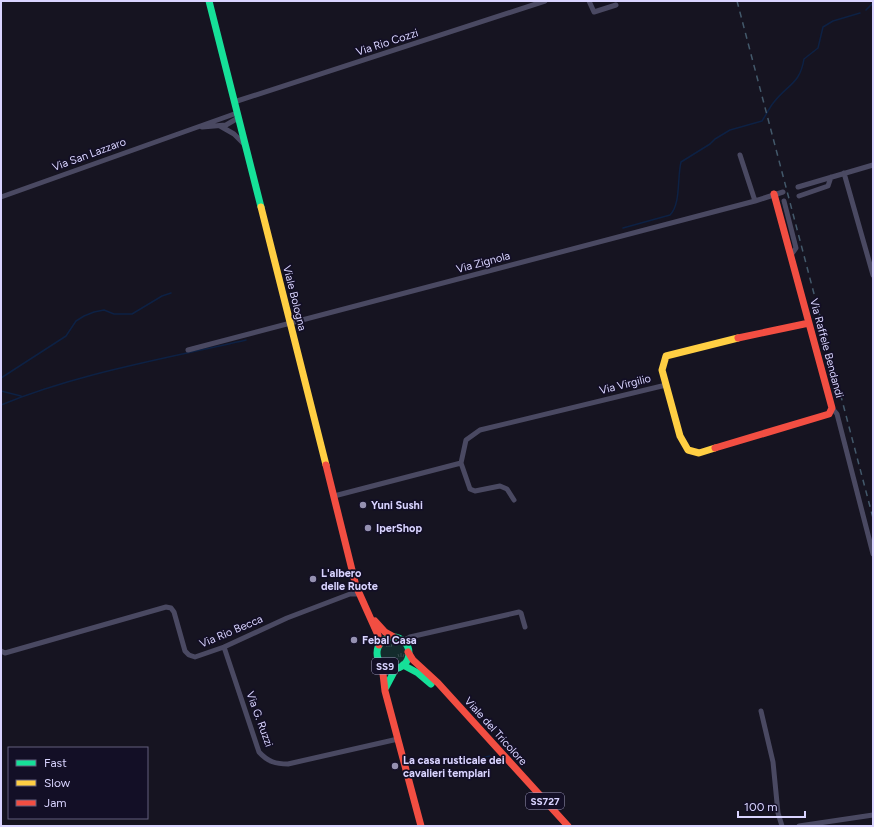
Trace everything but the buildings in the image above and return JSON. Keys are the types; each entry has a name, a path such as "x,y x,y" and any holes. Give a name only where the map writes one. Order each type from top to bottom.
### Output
{"main road":[{"name":"Viale Bologna","path":"209,1 244,144 361,597"},
{"name":"Via Raffele Bendandi","path":"666,385 680,436 688,450 699,453 829,414 832,408 774,194"},
{"name":"Via Virgilio","path":"666,385 662,370 666,356 688,349 809,323"},
{"path":"361,597 378,625 385,632 403,641"},
{"path":"361,597 378,635 379,645"},
{"name":"SS9","path":"394,637 384,640 379,645 377,655 382,665 391,669 399,667 407,659 408,652 403,641"},
{"name":"Viale del Tricolore","path":"408,652 413,660 438,683 568,826"},
{"path":"382,665 386,691 421,826"},
{"path":"386,691 390,677 399,667"},
{"name":"Viale del Tricolore","path":"399,667 418,673 428,682 559,826"}],"street":[{"name":"Via Rio Cozzi","path":"234,102 545,1"},
{"path":"589,1 594,12 616,5"},
{"name":"Via San Lazzaro","path":"185,130 205,126 226,125 237,115"},
{"name":"Via San Lazzaro","path":"1,197 185,130 237,115"},
{"path":"220,126 234,134 244,144"},
{"path":"740,155 755,201"},
{"path":"798,187 873,165"},
{"path":"844,173 873,275"},
{"path":"799,196 828,186 831,177"},
{"name":"Via Zignola","path":"188,350 755,201 783,192"},
{"path":"784,201 796,248 791,255"},
{"name":"Via Virgilio","path":"461,463 466,440 480,430 666,385"},
{"path":"832,408 837,414 873,554"},
{"path":"334,496 461,463 470,490 474,491 500,486 507,490 514,500"},
{"name":"Via Rio Becca","path":"1,651 5,653 166,607 171,608 174,612 185,650 189,655 194,657 224,647 287,618 350,594 361,597"},
{"path":"403,641 410,637 519,612 521,613 525,626"},
{"name":"Via G. Ruzzi","path":"224,647 260,752 266,759 276,764 288,764 398,739"},
{"path":"761,711 773,762 778,813 782,826"},
{"path":"799,826 873,815"}],"green space":[{"path":"393,640 402,644 406,653 402,662 393,666 384,662 380,653 384,644"}],"waterway":[{"path":"866,10 873,3"},
{"path":"623,228 670,215 676,204 681,162 730,130 762,121 774,102 800,74 804,59 818,48 823,27 833,21 860,13"},
{"path":"1,378 66,336 76,321 84,316 104,310 114,314 132,314 162,296 171,293"},
{"path":"1,405 91,375 246,340"},
{"path":"1,391 21,396"},
{"path":"475,759 490,756"}],"railway":[{"path":"737,1 873,518"}],"traffic: fast":[{"path":"209,1 261,207"},
{"path":"393,637 399,638 406,644 409,653 408,659 402,666 393,669 387,668 380,662 377,653 378,647 384,640 393,637"},
{"path":"403,665 418,673 431,684"},
{"path":"386,687 396,668"}],"traffic: slow":[{"path":"261,207 326,465"},
{"path":"715,448 699,453 688,450 680,436 662,370 666,356 738,338"}],"traffic: jam":[{"path":"715,448 829,414 832,408 774,194"},
{"path":"738,338 809,323"},
{"path":"326,465 356,586 378,635 379,645"},
{"path":"375,621 385,632 394,637"},
{"path":"408,652 413,660 438,683 568,826"},
{"path":"382,665 385,691 421,826"}],"place":[{"name":"Yuni Sushi","path":"363,505"},
{"name":"IperShop","path":"368,528"},
{"name":"L'albero delle Ruote","path":"313,579"},
{"name":"Febal Casa","path":"354,640"},
{"name":"La casa rusticale dei cavalieri templari","path":"395,766"}]}
